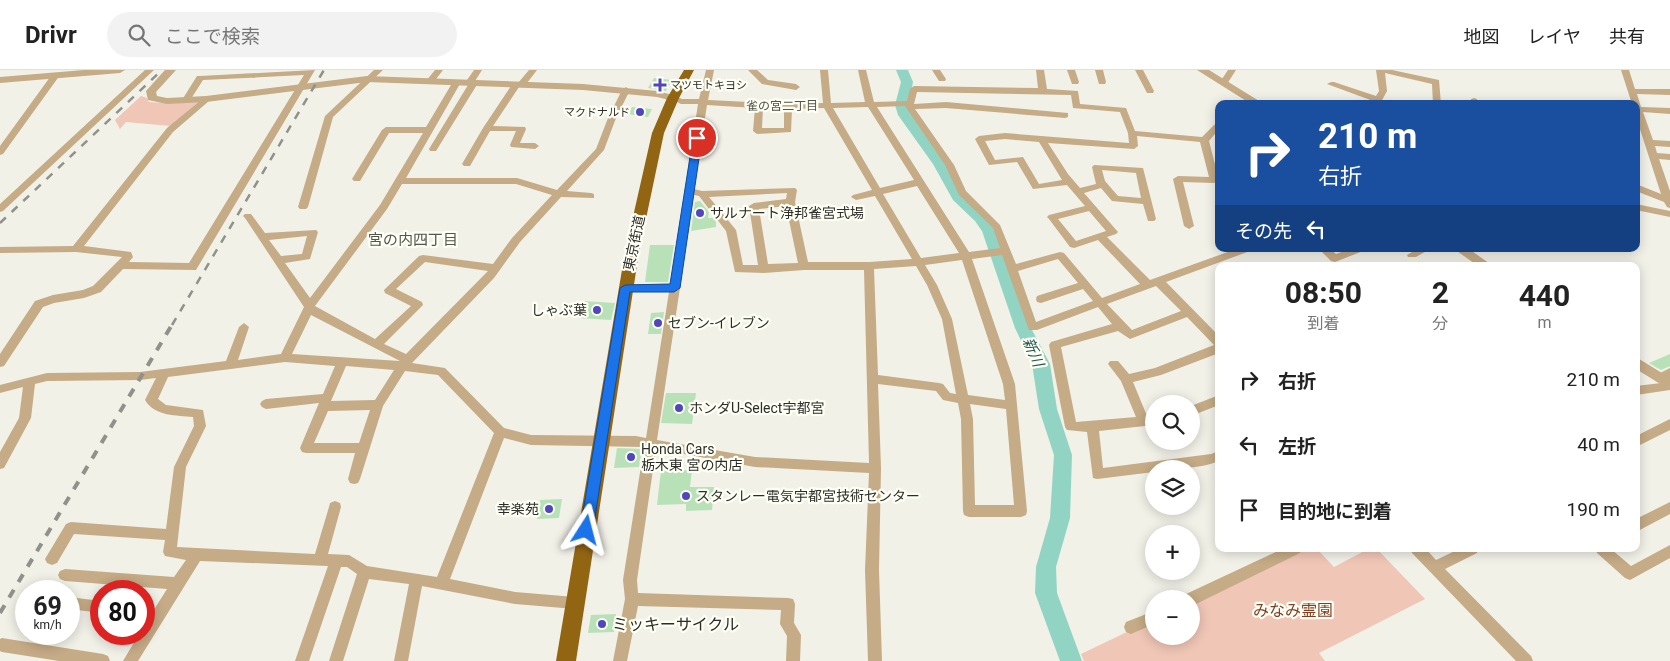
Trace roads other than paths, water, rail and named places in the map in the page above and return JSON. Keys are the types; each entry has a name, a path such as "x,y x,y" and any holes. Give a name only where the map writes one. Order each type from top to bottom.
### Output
{"highway":[{"name":"東京街道","path":"566,661 625,288 658,134 689,70"}],"street":[{"path":"0,80 120,70"},
{"path":"0,209 150,70"},
{"path":"171,70 151,91 152,98 167,101 206,99 368,79 626,90 674,98 681,101 788,106 870,103 946,105 1064,115"},
{"path":"303,207 329,116 379,70"},
{"path":"430,81 439,70"},
{"path":"433,149 478,70"},
{"path":"467,164 487,128 519,85 533,70"},
{"path":"620,661 632,599 630,580 702,102 710,70"},
{"path":"752,70 765,82 796,87"},
{"path":"824,70 828,106 877,193 920,262 947,320 967,419 969,511 1021,511 1009,384 966,256 870,103 862,70"},
{"path":"936,70 942,79"},
{"path":"1040,70 1043,91"},
{"path":"1071,70 1074,82"},
{"path":"1099,70 1102,82"},
{"path":"1139,70 1150,90"},
{"path":"1202,70 1253,100"},
{"path":"1224,82 1232,70"},
{"path":"1378,100 1383,91 1380,70 1436,82 1437,100"},
{"path":"1625,70 1636,100"},
{"path":"186,100 200,78 310,71"},
{"path":"122,264 192,267 310,71"},
{"path":"0,152 56,75"},
{"path":"285,358 310,306 384,207 457,82"},
{"path":"1331,84 1372,100"},
{"path":"905,104 914,89 1043,91 1075,93 1076,106 1123,110 1132,133 1134,146 1004,136 979,139 992,163 1020,159 1036,187 1069,182"},
{"path":"354,478 378,404 405,363 495,268 516,240 600,150 626,90"},
{"path":"1632,90 1670,92"},
{"path":"76,249 170,130 206,99"},
{"path":"905,104 949,164 962,193 997,227 1001,251 1012,269 1033,327 1236,252"},
{"path":"759,105 758,131 788,130 788,106"},
{"path":"1640,110 1670,111"},
{"path":"1640,113 1670,203"},
{"path":"1132,133 1204,140 1208,138 1212,129 1215,127"},
{"path":"487,128 522,129 514,145 535,146"},
{"path":"357,179 386,130 429,130"},
{"path":"1042,140 1069,182 1113,232 1074,245 1052,218 1090,207"},
{"path":"1189,226 1178,178 1214,180 1204,140"},
{"path":"1651,144 1670,144"},
{"path":"1655,156 1670,156"},
{"path":"1146,201 1115,199 1102,185 1097,167 1140,170 1151,220"},
{"path":"400,181 517,181 559,194 591,196"},
{"path":"856,198 920,182"},
{"path":"1077,192 1102,185"},
{"path":"1640,189 1670,203"},
{"path":"689,191 702,194 792,190 790,202 804,266"},
{"path":"702,194 732,230 739,269 869,266 920,262 1001,251"},
{"path":"764,269 754,206 790,202"},
{"path":"1640,208 1670,214"},
{"path":"248,216 313,311 405,363"},
{"path":"263,238 313,232 306,257 278,260"},
{"path":"1100,236 1147,284"},
{"path":"0,250 76,249 127,254 128,258 97,289 84,294 52,299 39,304 0,363"},
{"path":"1328,252 1335,258 1351,252"},
{"path":"1412,255 1419,252"},
{"path":"1465,252 1481,262"},
{"path":"1012,269 1060,255 1120,326 1130,334 1189,312"},
{"path":"376,346 418,305 389,290 423,258 495,268"},
{"path":"869,266 875,468 872,570 875,661"},
{"path":"1158,280 1215,339"},
{"path":"1041,299 1085,284"},
{"path":"625,288 674,288"},
{"path":"1120,326 1055,345 1071,427 1093,427 1145,421"},
{"path":"230,365 244,327"},
{"path":"1126,379 1157,372 1215,350"},
{"path":"0,389 47,377 121,378 285,358 342,362 405,363 441,371 500,432 531,440 636,441 755,462 875,468"},
{"path":"342,362 306,448 363,448"},
{"path":"1114,364 1126,379 1145,415"},
{"path":"1640,364 1667,380"},
{"path":"164,374 151,400 162,409 199,413 200,426 180,467 170,552 196,555 349,561 364,572 416,579 515,598 575,603"},
{"path":"872,379 939,387 947,397 1011,405"},
{"path":"1640,390 1667,380"},
{"path":"0,464 25,418 30,381"},
{"path":"266,404 325,402 378,404"},
{"path":"1200,407 1215,402"},
{"path":"1640,440 1670,424"},
{"path":"1093,427 1098,474 1215,458"},
{"path":"441,584 500,432"},
{"path":"320,560 334,506"},
{"path":"1640,524 1670,508"},
{"path":"52,559 70,528 172,535"},
{"path":"1605,552 1630,574 1670,551"},
{"path":"1200,595 1289,552"},
{"path":"1420,552 1526,661"},
{"path":"1435,567 1466,552"},
{"path":"130,661 196,555"},
{"path":"302,661 336,561"},
{"path":"336,661 364,572"},
{"path":"65,574 178,584"},
{"path":"401,661 416,579"},
{"path":"632,599 788,604 788,624 794,635 793,661"},
{"path":"155,614 159,615"},
{"path":"1131,628 1145,621"},
{"path":"2,645 102,661"}],"waterway":[{"name":"新川","path":"902,70 907,82 902,105 905,115 940,163 958,197 980,217 989,230 1023,328 1041,364 1048,409 1063,455 1060,518 1046,567 1046,593 1071,661"}],"railway":[{"path":"0,223 162,70"},
{"path":"172,325 324,70"},
{"path":"0,613 173,323"}],"place":[{"name":"マツモトキヨシ","path":"660,85"},
{"name":"マクドナルド","path":"640,112"},
{"name":"サルナート浄邦雀宮式場","path":"700,213"},
{"name":"しゃぶ葉","path":"597,310"},
{"name":"セブン-イレブン","path":"658,323"},
{"name":"ホンダU-Select宇都宮","path":"679,408"},
{"name":"Honda Cars 栃木東 宮の内店","path":"631,457"},
{"name":"スタンレー電気宇都宮技術センター","path":"686,496"},
{"name":"幸楽苑","path":"549,509"},
{"name":"ミッキーサイクル","path":"602,624"}],"district":[{"name":"雀の宮二丁目","path":"782,106"},
{"name":"宮の内四丁目","path":"413,240"}],"park label":[{"name":"みなみ霊園","path":"1293,610"}]}
